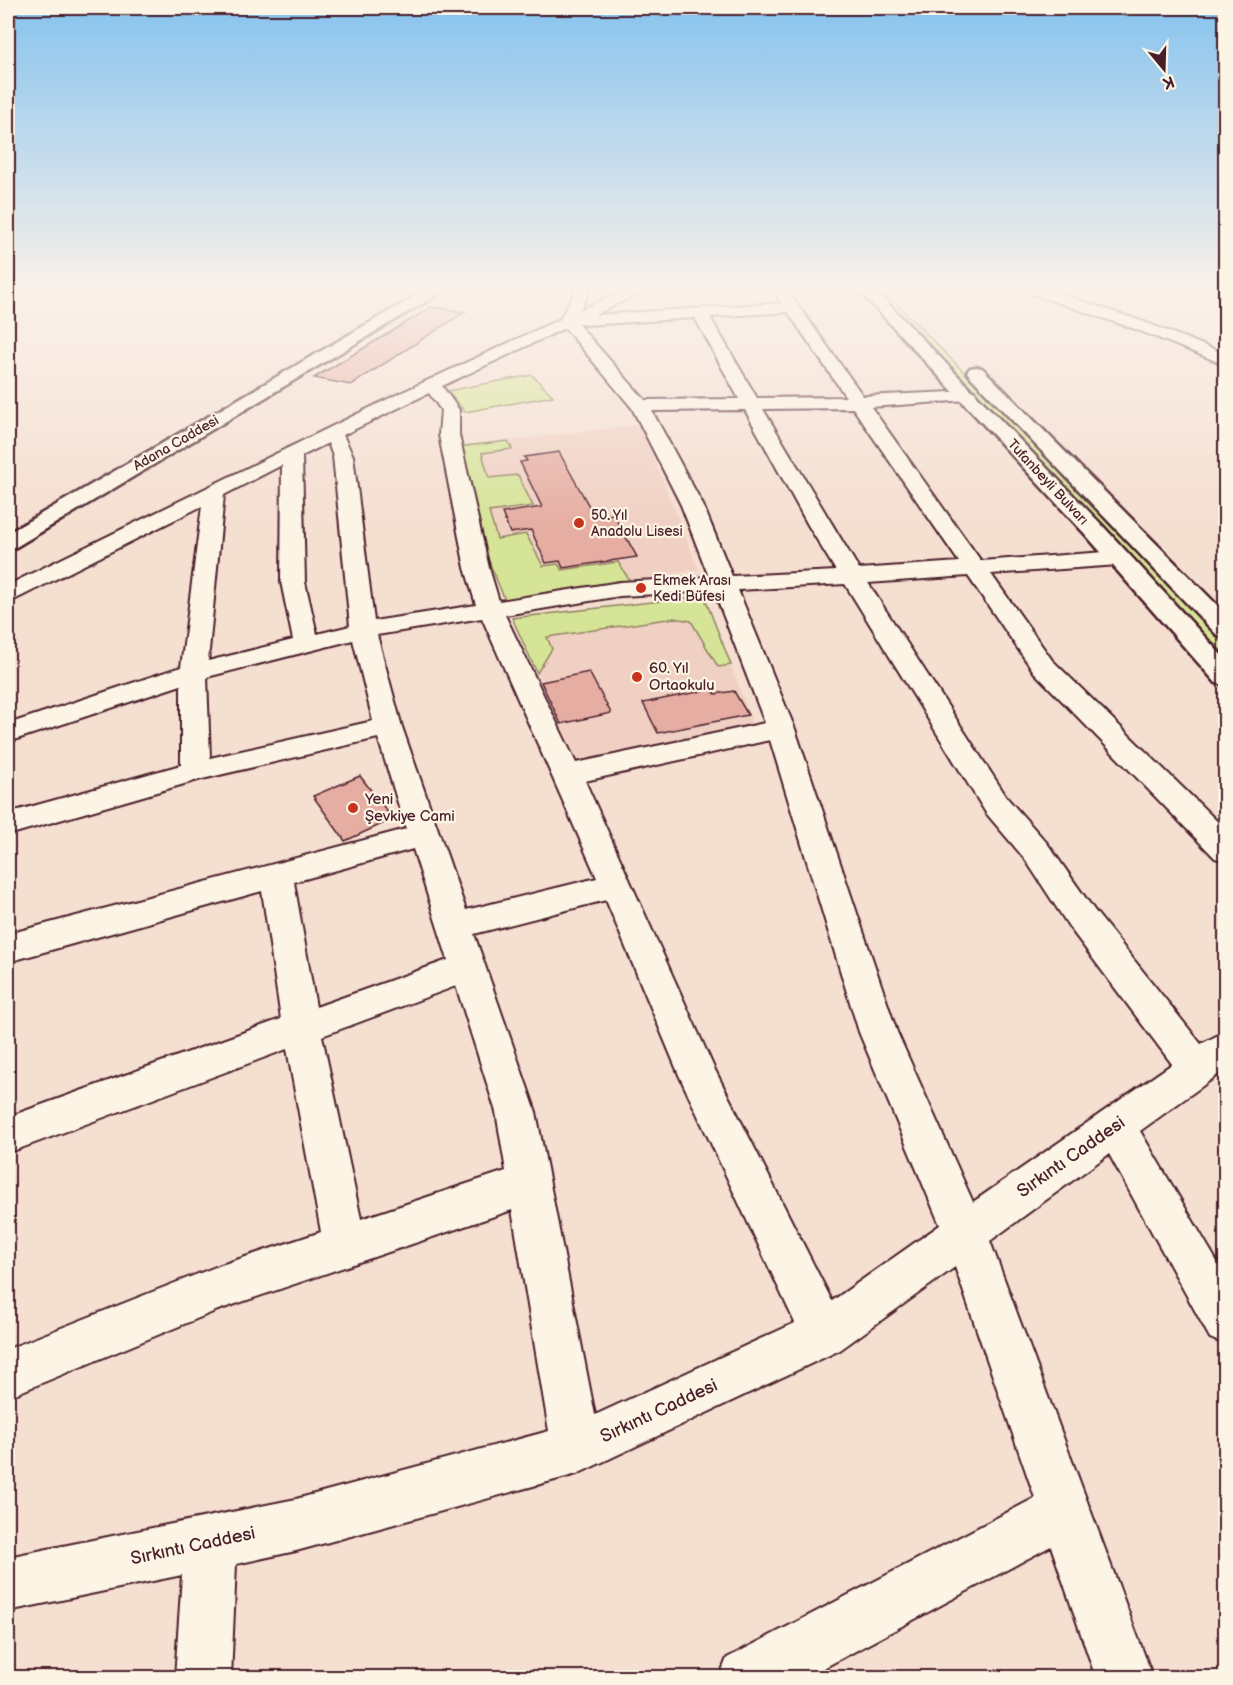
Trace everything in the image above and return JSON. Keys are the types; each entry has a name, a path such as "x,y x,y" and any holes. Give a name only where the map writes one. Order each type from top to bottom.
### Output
{"main road":[{"path":"8,532 287,369"},
{"name":"Adana Caddesi","path":"8,542 303,369"},
{"name":"Tufanbeyli Bulvarı","path":"943,369 1226,677"},
{"name":"Tufanbeyli Bulvarı","path":"972,369 1226,629"}],"street":[{"path":"8,594 333,433 469,369"},
{"path":"608,369 640,406 692,505 781,729 878,1032 965,1233 1125,1677"},
{"path":"731,369 819,525 998,806 1036,851 1082,919 1211,1057"},
{"path":"834,369 1043,666 1226,850"},
{"path":"433,386 450,410 449,435 477,568 490,610 617,885 698,1075 824,1334"},
{"path":"640,406 857,402 968,395"},
{"path":"333,433 343,456 363,630 388,727 516,1112 577,1449"},
{"path":"292,454 293,582 307,644"},
{"path":"196,771 194,672 214,492"},
{"path":"8,733 194,672 363,630 620,589 852,577 973,566 1119,558"},
{"path":"8,824 196,771 388,727"},
{"path":"567,775 781,729"},
{"path":"8,948 424,835"},
{"path":"276,874 301,1026 345,1246"},
{"path":"454,926 617,885"},
{"path":"8,1135 135,1090 301,1026 468,967"},
{"name":"Sırkıntı Caddesi","path":"8,1584 296,1525 577,1449 824,1334 1211,1057"},
{"path":"1115,1126 1226,1322"},
{"path":"8,1373 218,1288 529,1184"},
{"path":"747,1677 1065,1510"},
{"path":"203,1677 210,1543"}],"shaded area":[{"name":"50. Yıl Anadolu Lisesi","path":"636,425 642,430 699,570 505,600 457,447"},
{"name":"60. Yıl Ortaokulu","path":"704,596 750,716 752,729 577,761 512,618"}],"green space":[{"path":"951,369 961,369 1032,441 1225,645 1225,654 1203,634"},
{"path":"532,375 553,396 465,412 447,391"},
{"path":"508,441 512,449 482,453 489,478 518,475 533,506 489,512 497,539 526,534 543,566 558,564 562,570 618,562 630,581 505,600 481,542 457,447"},
{"path":"704,596 731,665 718,667 691,621 674,618 547,637 552,649 537,673 512,618"}],"building":[{"path":"330,369 377,369 351,385 314,378"},
{"path":"559,452 595,517 613,514 637,557 563,568 560,561 546,563 531,530 510,533 502,513 542,507 520,462 527,461 524,457"},
{"path":"589,672 611,713 561,724 541,682"},
{"path":"712,689 715,694 734,691 748,715 658,733 643,703"},
{"name":"Yeni Şevkiye Cami","path":"360,776 393,819 345,841 313,796"}],"place":[{"name":"50. Yıl Anadolu Lisesi","path":"579,523"},
{"name":"Ekmek Arası Kedi Büfesi","path":"641,588"},
{"name":"60. Yıl Ortaokulu","path":"637,677"},
{"name":"Yeni Şevkiye Cami","path":"353,808"}]}
